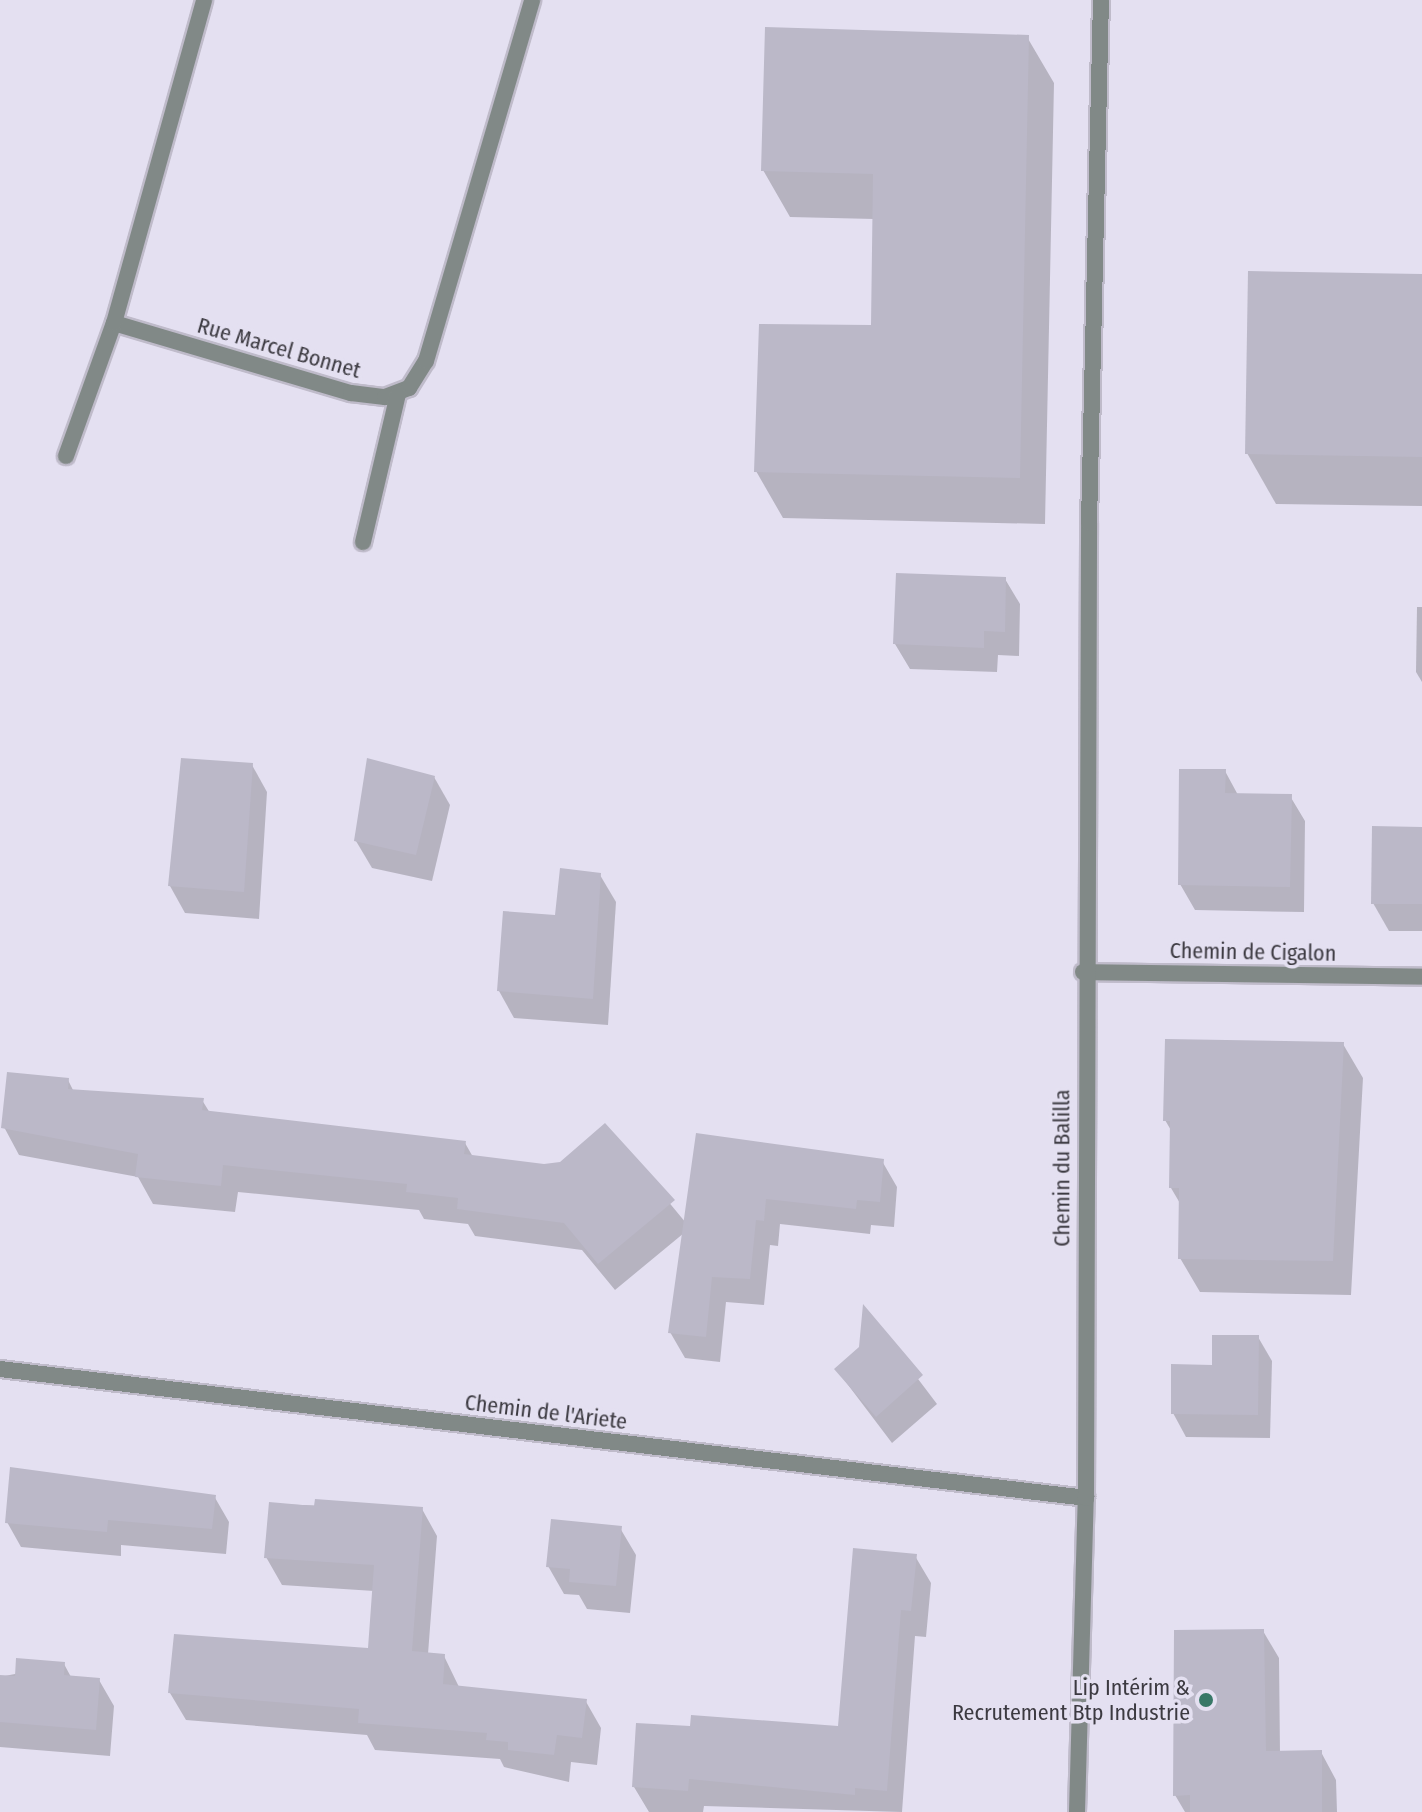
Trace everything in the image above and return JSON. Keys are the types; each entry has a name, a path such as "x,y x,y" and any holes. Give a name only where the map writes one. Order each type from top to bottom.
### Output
{"street":[{"path":"66,456 114,323 204,0"},
{"path":"363,542 398,394 426,361 532,0"},
{"name":"Chemin du Balilla","path":"1077,1812 1086,1498 1083,972 1101,0"},
{"name":"Rue Marcel Bonnet","path":"114,323 351,393 398,394"},
{"name":"Chemin de Cigalon","path":"1083,972 1422,977"},
{"name":"Chemin de l'Ariete","path":"0,1369 1086,1498"}],"building":[{"path":"765,27 1029,35 1020,478 754,472 759,324 871,325 873,174 761,171"},
{"path":"1248,271 1422,274 1422,457 1245,454"},
{"path":"896,573 1006,577 1005,632 984,631 984,648 893,644"},
{"path":"181,758 253,763 244,892 168,886"},
{"path":"367,758 435,776 416,855 354,841"},
{"path":"1179,769 1226,769 1225,793 1292,794 1290,887 1178,885"},
{"path":"1372,826 1422,827 1422,904 1371,904"},
{"path":"560,868 601,873 593,999 497,991 503,911 555,915"},
{"path":"1165,1039 1344,1042 1333,1261 1178,1259 1179,1188 1169,1188 1170,1121 1163,1121"},
{"path":"7,1072 69,1078 68,1089 204,1098 202,1110 466,1141 464,1154 544,1164 560,1162 605,1123 675,1200 598,1264 564,1223 457,1209 458,1198 406,1192 407,1184 223,1165 221,1186 135,1177 138,1154 1,1128"},
{"path":"696,1133 884,1159 880,1202 857,1200 856,1209 766,1199 764,1221 756,1220 750,1279 712,1277 706,1337 668,1333"},
{"path":"863,1304 923,1375 876,1417 834,1369 859,1347"},
{"path":"1212,1335 1259,1335 1258,1415 1171,1414 1171,1364 1212,1365"},
{"path":"10,1467 216,1495 212,1529 108,1520 107,1532 5,1523"},
{"path":"315,1499 423,1507 412,1651 445,1654 443,1684 587,1699 582,1738 557,1735 554,1755 508,1750 508,1742 486,1740 487,1733 358,1723 359,1709 168,1693 174,1634 368,1648 374,1565 264,1558 269,1502 314,1506"},
{"path":"551,1519 622,1526 616,1586 569,1582 570,1569 546,1567"},
{"path":"853,1548 917,1554 911,1611 901,1610 887,1791 855,1788 855,1795 689,1779 688,1791 632,1787 636,1723 690,1726 691,1715 838,1726"},
{"path":"1264,1629 1266,1751 1322,1750 1322,1812 1190,1812 1190,1795 1173,1796 1174,1630"},
{"path":"16,1658 65,1662 64,1675 100,1678 96,1730 0,1722 0,1675 15,1676"}],"place":[{"name":"Lip Intérim & Recrutement Btp Industrie","path":"1206,1700"}]}
